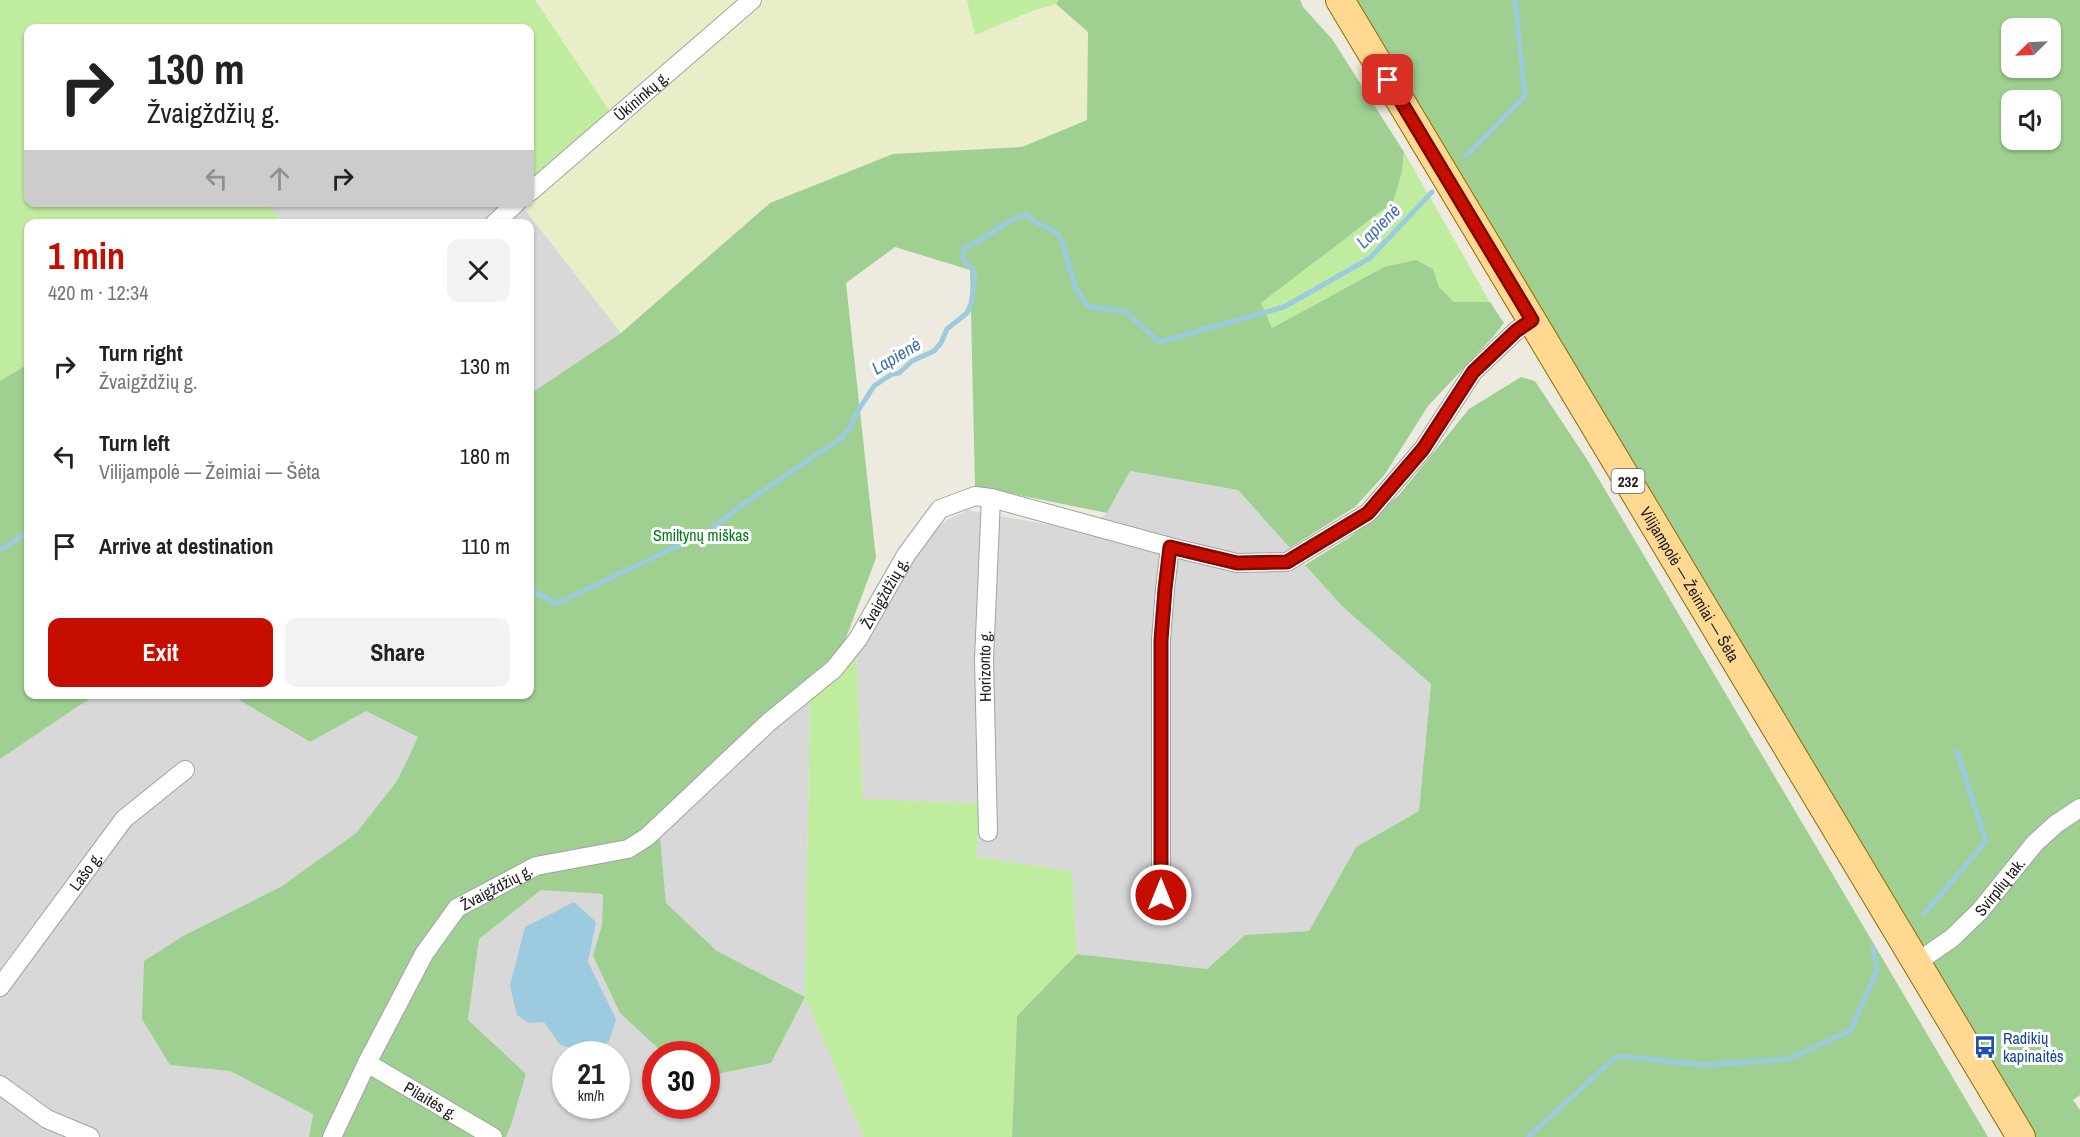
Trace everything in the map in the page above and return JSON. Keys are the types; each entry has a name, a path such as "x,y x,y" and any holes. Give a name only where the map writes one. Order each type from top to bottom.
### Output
{"main road":[{"name":"Vilijampolė — Žeimiai — Šėta","path":"1340,0 2021,1137"}],"street":[{"name":"Ūkininkų g.","path":"534,189 752,0"},
{"path":"499,219 512,207"},
{"name":"Žvaigždžių g.","path":"332,1137 367,1063 424,954 457,908 537,866 628,849 647,837 770,722 834,669 858,639 906,555 940,509 975,496 991,498 1237,563 1287,562 1368,513 1423,449 1473,372 1516,331 1532,320"},
{"name":"Horizonto g.","path":"988,832 984,660 991,498"},
{"path":"1161,895 1161,640 1170,547"},
{"name":"Lašo g.","path":"0,987 124,819 185,770"},
{"name":"Svirplių tak.","path":"1916,963 1952,938 1980,911 2036,843 2056,824 2080,808"},
{"name":"Pilaitės g.","path":"367,1063 493,1137"},
{"path":"0,1085 47,1119 90,1137"}],"shaded area":[{"path":"271,207 523,207 532,219 281,219"},
{"path":"534,221 621,333 534,391"},
{"path":"1130,471 1238,490 1343,607 1431,684 1419,811 1356,847 1309,931 1245,935 1207,969 1077,954 1072,871 976,857 981,803 863,799 856,652 930,536 946,521 967,510 1083,531 1107,513"},
{"path":"810,697 805,997 717,951 666,903 660,836"},
{"path":"89,699 239,699 309,742 366,711 418,737 397,781 356,833 282,886 183,936 144,961 170,1064 230,1071 313,1114 309,1137 0,1137 0,759"},
{"path":"541,889 603,893 602,924 593,956 620,1013 650,1041 642,1041 642,1119 720,1119 720,1073 771,1063 805,997 864,1137 506,1137 511,1128 468,1020 479,939"}],"green space":[{"path":"0,0 535,0 614,118 534,188 534,24 24,24 24,207 271,207 281,219 24,219 24,366 0,381"},
{"path":"535,0 967,0 975,34 1056,4 1088,32 1087,120 1022,147 893,154 770,203 621,333 523,207 534,207 534,188 614,118"},
{"path":"967,0 1059,0 1056,4 1032,11 975,35"},
{"name":"Smiltynų miškas","path":"1059,0 1300,0 1303,7 1332,39 1404,152 1402,172 1393,202 1261,303 1272,328 1384,267 1416,260 1433,269 1439,287 1454,302 1490,302 1504,323 1428,406 1385,474 1355,507 1290,548 1238,490 1130,471 1107,513 975,486 970,270 895,247 846,283 876,558 840,654 660,836 666,903 717,951 805,997 771,1063 720,1073 720,1041 650,1041 620,1013 593,956 602,924 603,894 541,890 479,939 468,1020 526,1074 506,1137 309,1137 313,1114 230,1071 170,1065 142,1019 144,961 183,936 282,886 356,833 397,781 418,737 366,711 310,742 239,699 534,699 534,391 621,333 770,203 893,154 1022,147 1087,120 1088,32 1056,4"},
{"path":"1352,0 2080,0 2080,1095 2073,1100 2080,1110 2080,1137 2035,1137"},
{"path":"1404,152 1490,302 1454,302 1439,287 1433,269 1384,267 1272,328 1260,303 1393,202 1402,172"},
{"path":"24,366 24,699 89,699 0,759 0,381"},
{"path":"1521,377 1535,381 1588,461 1988,1137 1012,1137 1017,1016 1077,954 1207,969 1245,935 1309,931 1356,847 1419,811 1431,684 1343,607 1305,565 1350,537 1399,495 1469,409"},
{"path":"856,652 863,799 981,803 976,857 1072,871 1077,954 1017,1016 1012,1137 864,1137 805,997 810,697"}],"water":[{"path":"574,902 596,922 588,962 616,1019 609,1041 557,1041 544,1022 529,1023 517,1015 510,986 525,927"}],"waterway":[{"name":"Lapienė","path":"1466,156 1525,96 1515,0"},
{"name":"Lapienė","path":"534,591 556,604 709,531 742,505 840,439 850,428 874,386 892,374 899,373 912,361 934,351 941,343 947,329 967,313 971,304 975,277 963,258 964,248 1017,217 1026,214 1037,223 1056,232 1061,239 1076,288 1088,307 1125,311 1159,342 1284,307 1370,258 1432,192"},
{"name":"Lapienė","path":"0,550 24,535"},
{"path":"1924,914 1986,841 1957,752"},
{"path":"1528,1137 1617,1056 1705,1065 1788,1059 1850,1031 1877,971 1873,947"}],"place":[{"name":"Radikių kapinaitės","path":"1985,1047"}],"route":[{"path":"1161,895 1161,640 1170,547 1237,563 1287,562 1368,513 1423,449 1473,372 1516,331 1532,320 1388,80"}]}
